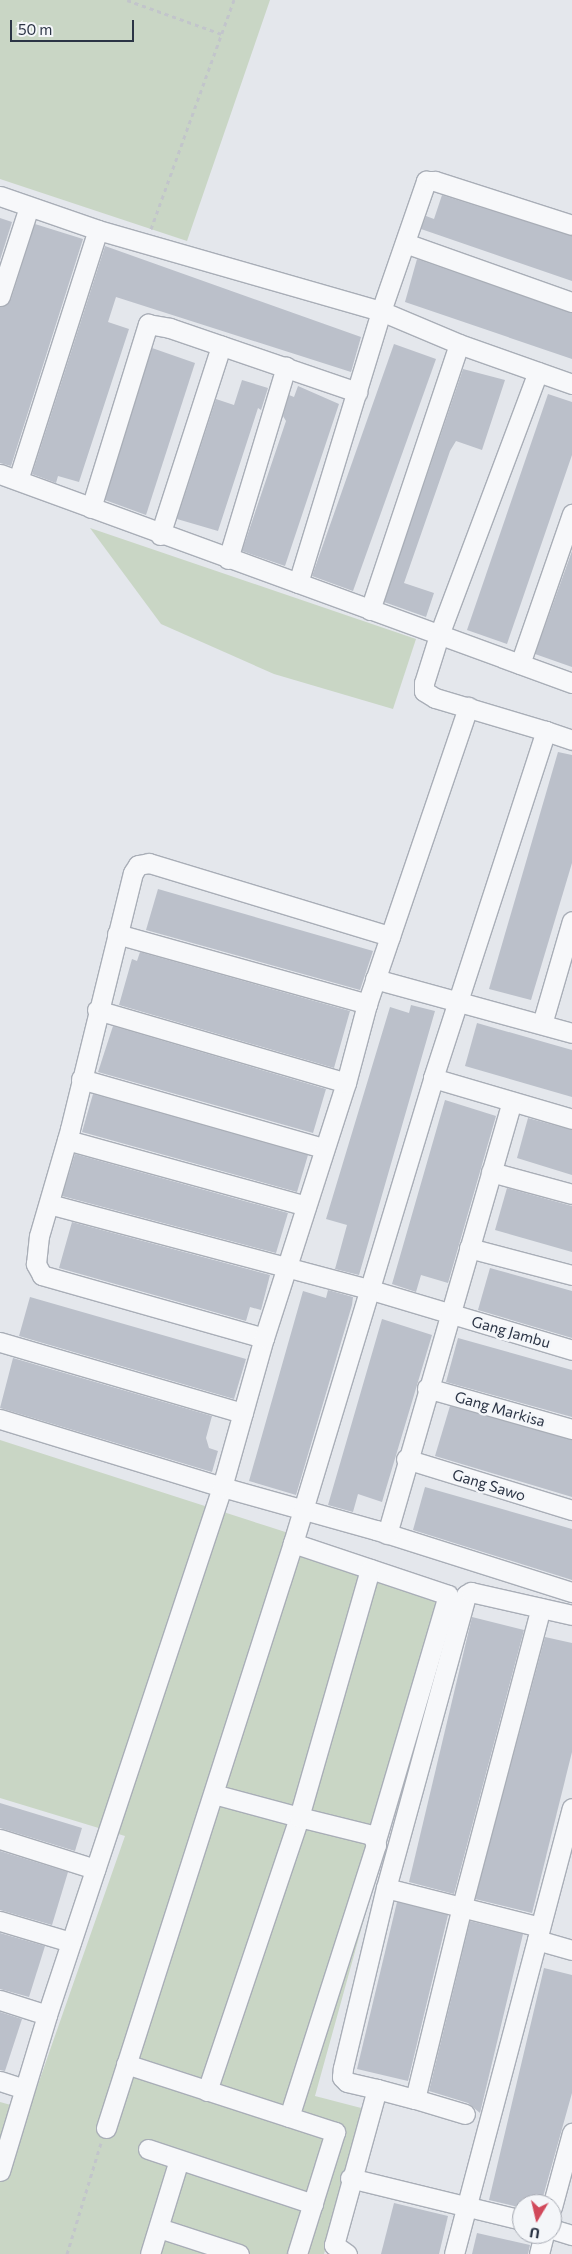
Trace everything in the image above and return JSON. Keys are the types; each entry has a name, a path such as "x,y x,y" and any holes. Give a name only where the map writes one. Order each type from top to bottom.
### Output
{"street":[{"path":"298,583 381,311 428,180 572,225"},
{"path":"0,196 28,208 98,230 381,311 459,344 572,384"},
{"path":"0,296 28,208"},
{"path":"18,480 98,230"},
{"path":"405,244 572,302"},
{"path":"91,508 146,326 155,324 357,392"},
{"path":"370,610 459,344"},
{"path":"160,535 221,346"},
{"path":"228,559 286,367"},
{"path":"538,372 439,636 424,691 435,698 572,740"},
{"path":"0,474 160,535 572,683"},
{"path":"520,664 572,514"},
{"path":"1,2164 95,1869 222,1487 264,1338 346,1083 366,1004 468,707"},
{"path":"106,2128 293,1543 433,1078 460,1002 546,731"},
{"path":"264,1338 42,1275 36,1257 133,873 138,865 149,863 390,936"},
{"path":"542,1024 572,922"},
{"path":"117,934 366,1004"},
{"path":"376,979 572,1033"},
{"path":"97,1010 346,1083"},
{"path":"433,1078 572,1118"},
{"path":"81,1079 324,1148"},
{"path":"387,1534 406,1459 512,1102"},
{"path":"67,1140 306,1206"},
{"path":"491,1172 572,1194"},
{"name":"Gang Jambu","path":"48,1204 368,1289 572,1350"},
{"path":"469,1248 572,1275"},
{"path":"0,1342 243,1413"},
{"name":"Gang Markisa","path":"427,1388 572,1429"},
{"path":"0,1419 222,1487 302,1508 572,1592"},
{"name":"Gang Sawo","path":"406,1459 572,1510"},
{"path":"289,2117 376,1840 448,1595 293,1543"},
{"path":"207,2091 300,1817 370,1569"},
{"path":"465,2114 348,2082 342,2077 386,1888 466,1595 471,1592 572,1616"},
{"path":"415,2100 462,1906 541,1608"},
{"path":"214,1794 372,1835 376,1840"},
{"path":"454,2254 572,1808"},
{"path":"0,1839 95,1869"},
{"path":"386,1888 462,1906 538,1934 572,1950"},
{"path":"0,1921 72,1942"},
{"path":"0,2000 48,2015"},
{"path":"126,2064 335,2132 296,2254"},
{"path":"0,2081 24,2088"},
{"path":"347,2254 334,2245 350,2178 377,2089"},
{"path":"557,2194 568,2164 572,2133"},
{"path":"148,2148 313,2204"},
{"path":"150,2254 180,2160"},
{"path":"350,2178 512,2217"},
{"path":"159,2228 239,2254"}],"path":[{"path":"127,0 222,34"},
{"path":"146,244 234,0"},
{"path":"67,2254 106,2128"}],"green space":[{"path":"0,0 270,0 187,241 0,179"},
{"path":"90,528 416,639 393,709 274,674 161,624"},
{"path":"0,1440 456,1587 315,2096 365,2109 324,2254 0,2254 0,2102 29,2110 125,1836 0,1798"}],"building":[{"path":"442,195 572,236 572,281 421,229 426,216 434,219"},
{"path":"0,218 12,222 0,260"},
{"path":"35,224 83,239 11,466 0,463 0,307 11,299"},
{"path":"105,246 361,337 351,372 116,297 108,322 129,329 79,482 58,476 56,483 32,474"},
{"path":"417,259 572,313 572,359 405,302"},
{"path":"394,344 436,359 353,591 312,576"},
{"path":"152,348 195,363 146,515 105,500"},
{"path":"463,369 505,380 482,450 456,441 450,451 404,583 434,593 426,617 384,602"},
{"path":"242,380 268,388 261,410 258,408 218,531 177,519 216,399 234,405"},
{"path":"298,386 339,404 285,566 242,551 286,421 283,416 289,395 294,397"},
{"path":"548,394 572,402 572,455 507,644 467,630"},
{"path":"572,551 572,667 535,654"},
{"path":"558,752 572,755 572,863 531,1000 489,989"},
{"path":"158,889 373,951 360,990 146,930"},
{"path":"140,952 350,1011 334,1068 119,1005 132,959 137,961"},
{"path":"411,1005 435,1011 359,1275 335,1269 347,1225 326,1219 390,1007 409,1013"},
{"path":"477,1023 572,1050 572,1097 465,1066"},
{"path":"113,1026 326,1089 313,1133 98,1072"},
{"path":"93,1094 308,1155 297,1192 82,1132"},
{"path":"445,1100 496,1116 448,1283 421,1275 416,1292 392,1284"},
{"path":"528,1118 572,1130 572,1175 517,1158"},
{"path":"75,1154 288,1213 276,1253 62,1196"},
{"path":"507,1188 572,1206 572,1252 495,1230"},
{"path":"72,1222 270,1275 261,1310 250,1307 246,1321 59,1268"},
{"path":"490,1268 572,1291 572,1338 478,1310"},
{"path":"328,1290 353,1297 352,1305 296,1495 249,1481 303,1291 326,1298"},
{"path":"30,1297 246,1359 234,1399 19,1336"},
{"path":"382,1319 432,1335 382,1502 358,1494 353,1512 328,1505"},
{"path":"458,1338 572,1370 572,1417 446,1382"},
{"path":"13,1358 212,1416 206,1438 209,1448 218,1451 212,1472 0,1408"},
{"path":"450,1406 572,1440 572,1497 435,1456"},
{"path":"425,1487 572,1529 572,1580 413,1530"},
{"path":"472,1617 524,1630 454,1894 409,1882"},
{"path":"545,1637 572,1643 572,1752 532,1913 475,1899"},
{"path":"0,1803 82,1828 75,1851 0,1828"},
{"path":"0,1851 68,1872 52,1925 0,1910"},
{"path":"397,1902 448,1915 408,2081 357,2069"},
{"path":"470,1921 523,1934 480,2113 468,2103 429,2091"},
{"path":"0,1933 45,1946 29,1997 0,1989"},
{"path":"544,1968 572,1975 572,2093 544,2194 512,2194 512,2206 489,2200"},
{"path":"0,2012 22,2019 5,2071 0,2070"},
{"path":"394,2203 448,2216 439,2254 381,2254"},
{"path":"477,2233 512,2241 512,2244 530,2245 528,2254 472,2254"}]}
